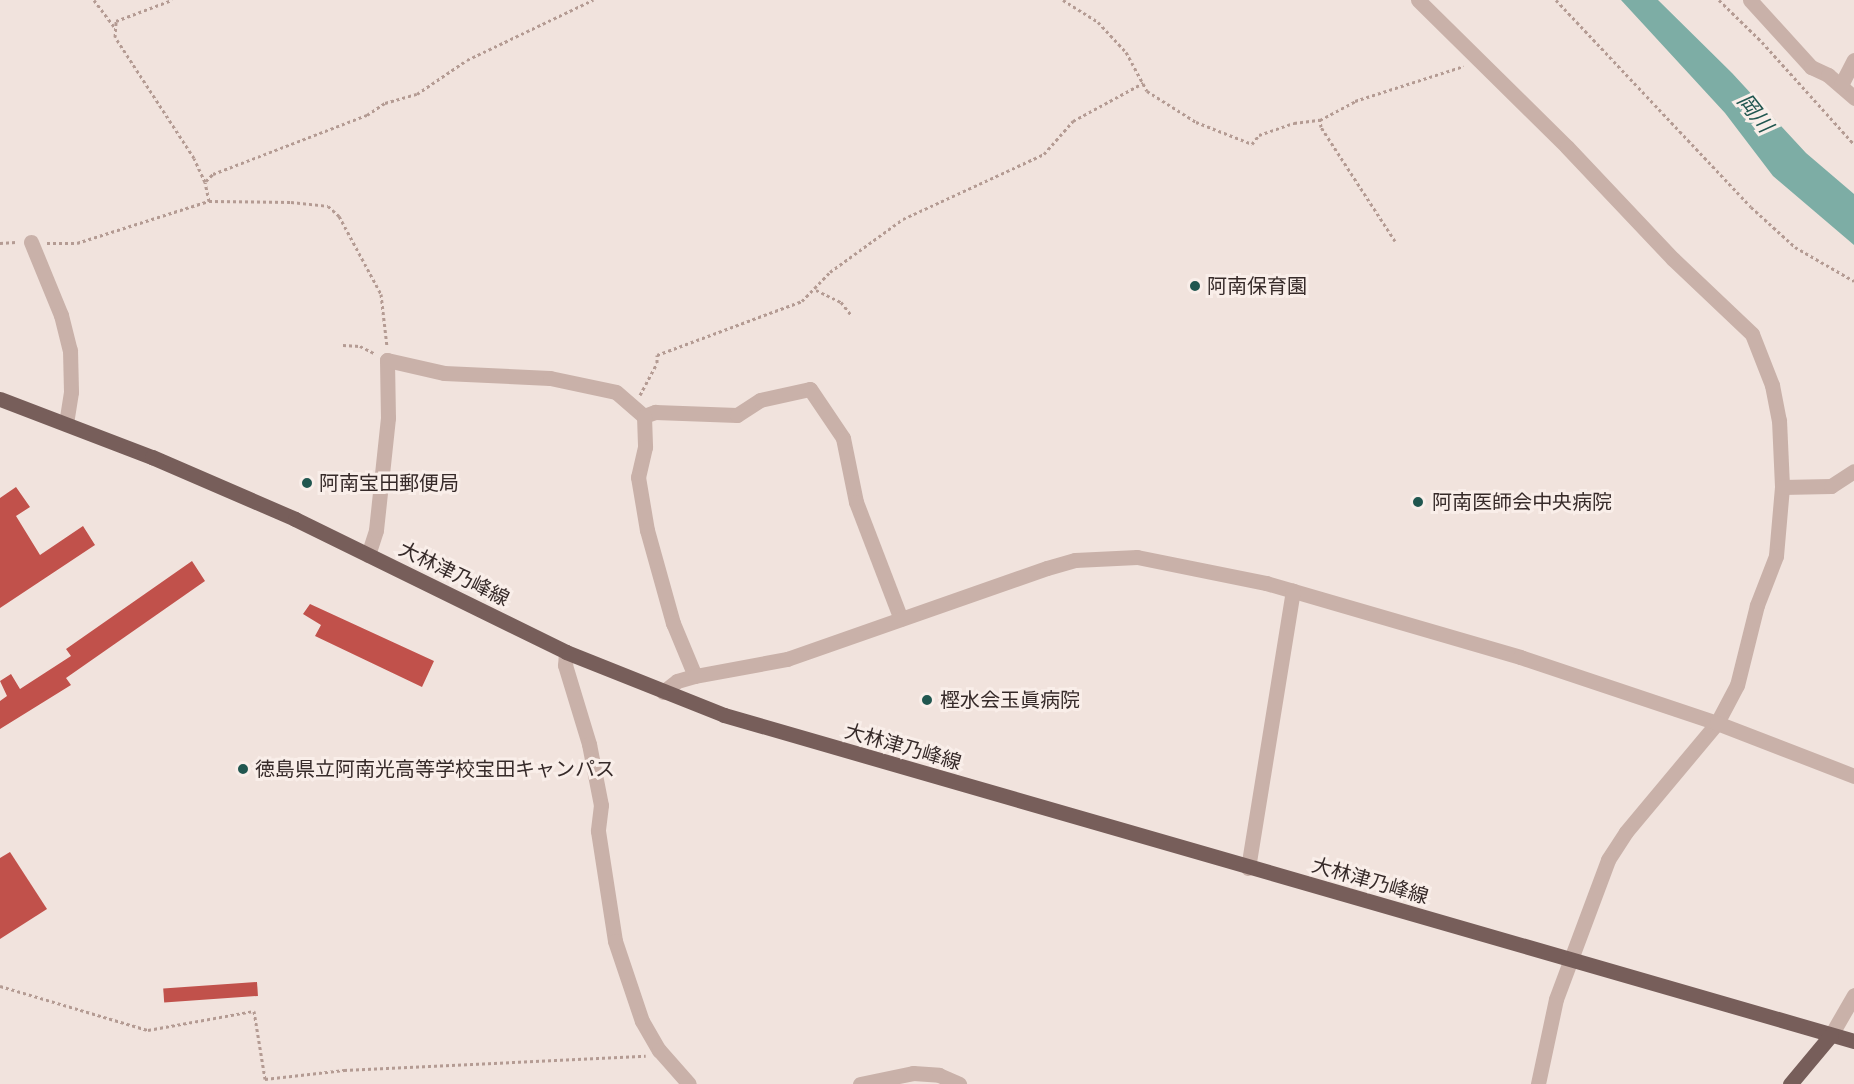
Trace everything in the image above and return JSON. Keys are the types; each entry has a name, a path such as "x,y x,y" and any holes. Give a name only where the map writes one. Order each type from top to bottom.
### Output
{"main road":[{"name":"大林津乃峰線","path":"0,399 152,457 368,555 566,652 663,692 803,740 1854,1041"},
{"path":"1790,1084 1831,1035"}],"street":[{"path":"1418,0 1755,338 1779,420 1782,487 1776,556 1757,605 1737,685 1717,723 1626,832 1608,860 1556,999 1538,1084"},
{"path":"1750,0 1811,67 1841,85 1854,98"},
{"path":"1841,85 1854,60"},
{"path":"31,242 61,315 70,350 71,392 66,424"},
{"path":"368,555 376,530 388,418 387,360 444,373 550,378 616,392 634,404 644,416 645,447 638,477 647,530 673,623 695,676"},
{"path":"644,416 655,412 737,415 760,400 810,390 843,438 856,502 901,619"},
{"path":"1782,487 1831,486 1854,471"},
{"path":"663,692 676,681 787,659 1076,560 1159,559 1293,591 1520,657 1717,723 1854,776"},
{"path":"1248,868 1293,591"},
{"path":"566,652 565,664 589,744 601,805 598,831 609,915 642,1021 659,1050 689,1084"},
{"path":"1831,1035 1854,995"},
{"path":"860,1084 913,1073 939,1075 959,1084"}],"path":[{"path":"94,0 114,28 115,37 177,128 206,182 208,201"},
{"path":"114,28 123,17 172,0"},
{"path":"206,182 213,174 367,115 385,103 417,94 467,60 593,0"},
{"path":"1063,0 1098,22 1126,52 1147,91 1196,122 1252,144 1259,135 1294,123 1320,120 1355,101 1468,65 1476,59"},
{"path":"1556,0 1751,207 1796,248 1854,280"},
{"path":"1719,0 1762,42 1854,144"},
{"path":"634,404 651,378 657,355 767,316 816,290 830,272 903,219 1044,154 1073,121 1143,83"},
{"path":"1320,120 1321,127 1395,241"},
{"path":"0,243 76,243 208,201 291,202 328,206 339,216 381,294 387,360"},
{"path":"816,290 842,302 851,315"},
{"path":"343,345 360,346 387,360"},
{"path":"0,986 148,1030 254,1011 265,1078 344,1070 648,1056 659,1050"}],"water":[{"name":"岡川","path":"1621,0 1658,0 1732,73 1806,153 1854,194 1854,245 1773,176 1725,113"}],"building":[{"path":"16,487 30,507 16,516 40,555 83,526 95,545 0,608 0,498"},
{"path":"192,561 205,581 66,678 71,685 0,729 0,701 7,696 0,681 11,674 20,689 71,656 66,649"},
{"path":"310,604 434,661 422,687 315,636 321,625 303,614"},
{"path":"10,852 47,909 0,939 0,858"},
{"path":"257,982 258,996 164,1003 163,989"}],"place":[{"name":"阿南保育園","path":"1195,286"},
{"name":"阿南宝田郵便局","path":"307,483"},
{"name":"阿南医師会中央病院","path":"1418,502"},
{"name":"樫水会玉眞病院","path":"927,700"},
{"name":"徳島県立阿南光高等学校宝田キャンパス","path":"243,769"}]}
